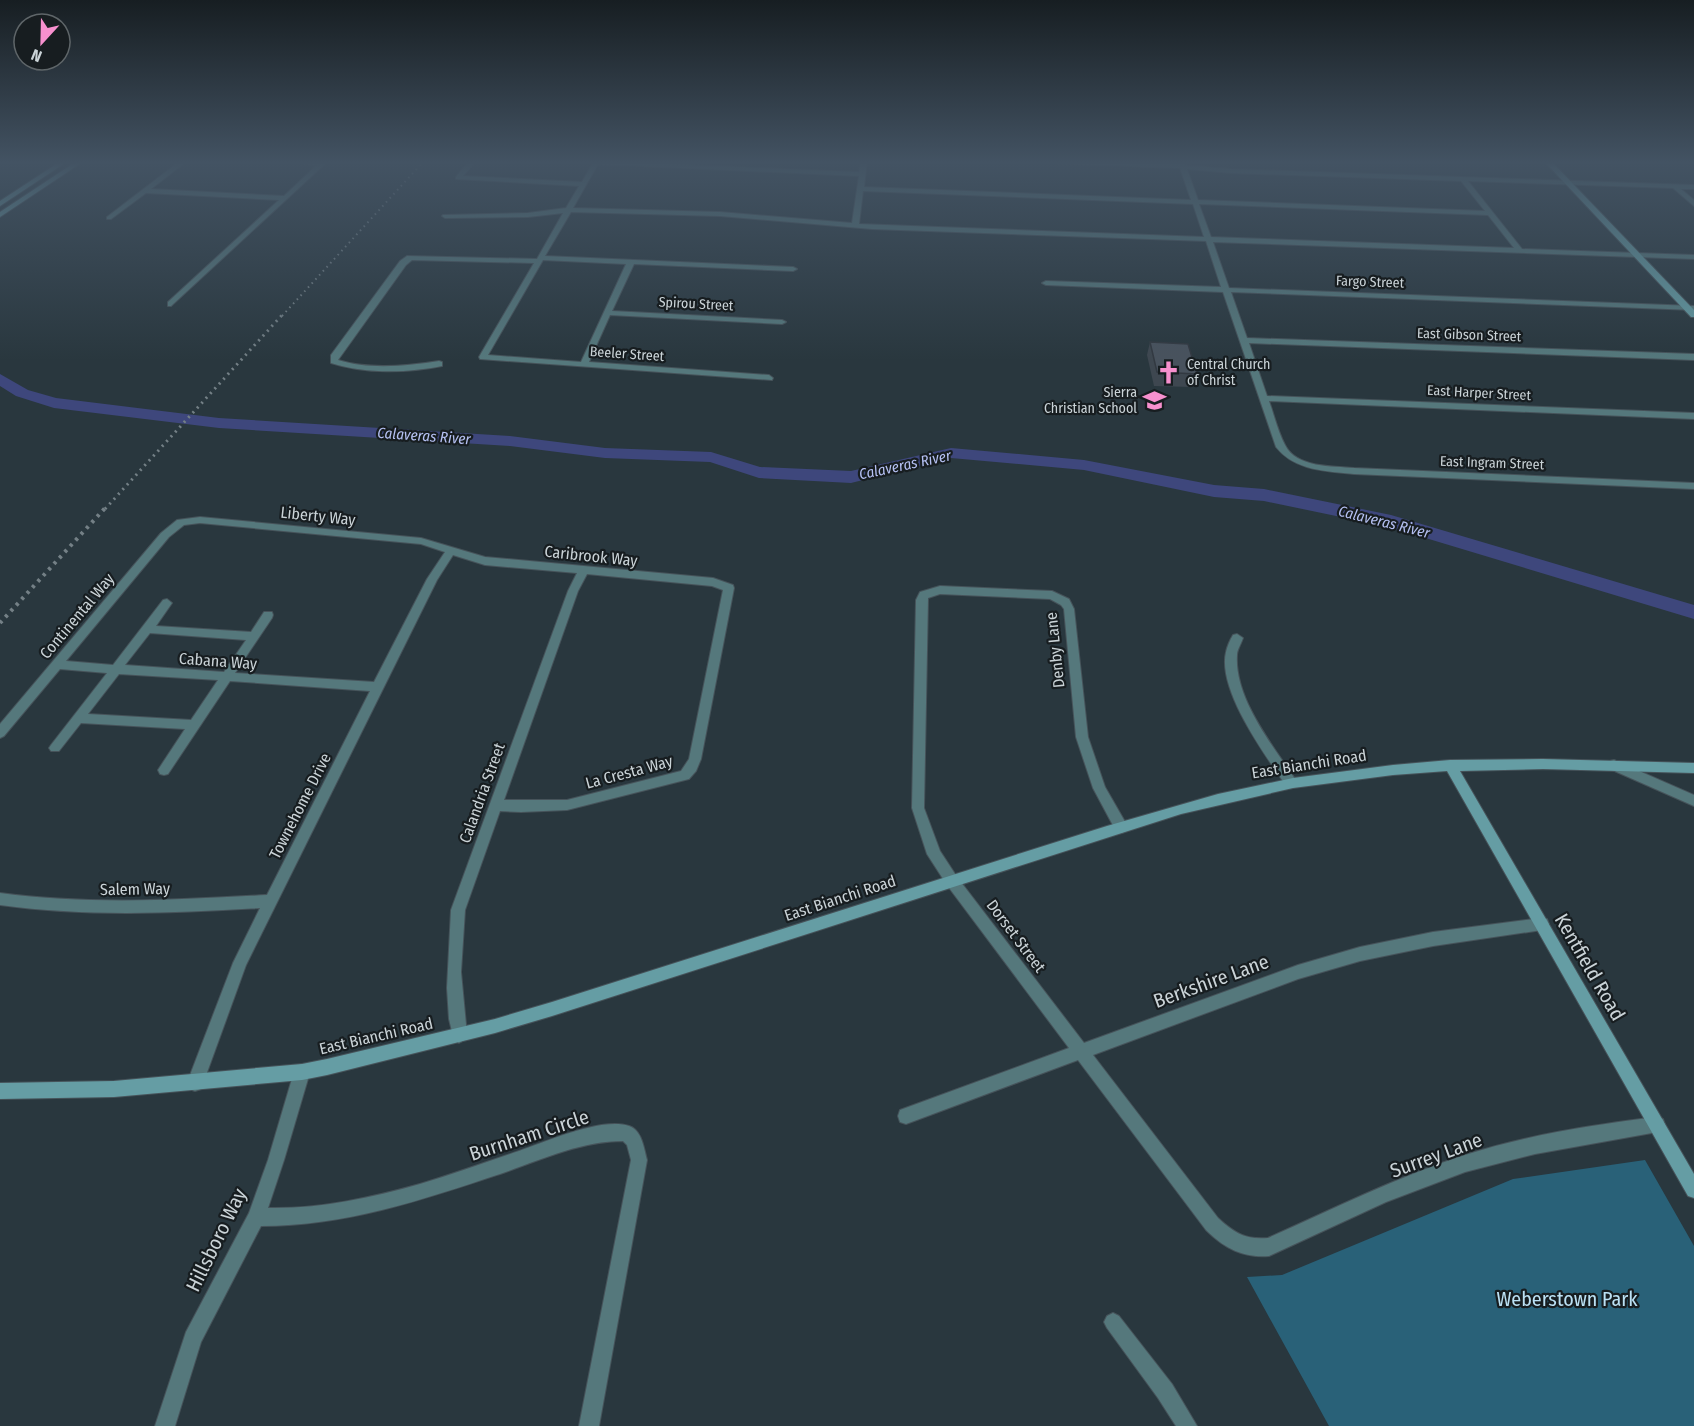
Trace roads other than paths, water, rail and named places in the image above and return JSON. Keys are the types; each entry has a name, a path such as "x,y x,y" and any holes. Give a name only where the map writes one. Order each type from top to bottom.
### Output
{"street":[{"path":"171,304 254,228"},
{"path":"541,260 560,228"},
{"path":"924,228 1694,257"},
{"path":"1204,228 1264,398"},
{"path":"1501,228 1520,251"},
{"path":"1610,228 1690,308 1694,315"},
{"path":"439,364 423,367 352,365 339,364 334,361 334,357 382,289 403,263 410,258 631,262 793,270"},
{"name":"Beeler Street","path":"541,260 483,357 769,378"},
{"path":"584,364 631,262"},
{"name":"Fargo Street","path":"1046,283 1690,308"},
{"name":"Spirou Street","path":"608,313 782,322"},
{"name":"East Gibson Street","path":"1244,340 1694,357"},
{"name":"East Harper Street","path":"1264,398 1694,417"},
{"name":"East Ingram Street","path":"1264,398 1281,447 1290,458 1306,464 1354,471 1694,486"},
{"name":"Liberty Way","path":"181,522 208,520 421,541 440,544 450,552"},
{"name":"Continental Way","path":"0,733 165,535 181,522"},
{"name":"Caribrook Way","path":"450,552 484,561 712,582 729,588"},
{"name":"Townehome Drive","path":"195,1083 226,994 270,902 432,579 450,552"},
{"name":"Calandria Street","path":"459,1035 455,1009 453,946 459,910 573,591 584,570"},
{"name":"La Cresta Way","path":"495,805 521,807 567,805 685,775 695,759 729,588"},
{"name":"Denby Lane","path":"927,593 940,590 1052,596 1069,606 1082,737 1099,788 1121,827"},
{"name":"Dorset Street","path":"927,593 921,600 918,808 934,854 952,881 1212,1224 1238,1245"},
{"path":"56,748 167,603"},
{"path":"164,770 268,615"},
{"path":"147,629 254,636"},
{"path":"1237,638 1232,644 1232,667 1240,698 1291,783"},
{"name":"Cabana Way","path":"57,665 378,687"},
{"path":"79,718 193,726"},
{"path":"1610,764 1694,801"},
{"name":"East Bianchi Road","path":"0,1091 114,1089 302,1072 459,1035 552,1010 1183,808 1291,783 1392,769 1450,765 1610,764 1694,768"},
{"name":"Kentfield Road","path":"1450,765 1694,1190"},
{"name":"Salem Way","path":"0,899 85,907 160,907 270,902"},
{"name":"Berkshire Lane","path":"906,1116 1216,1000 1360,954 1433,939 1542,924"},
{"name":"Hillsboro Way","path":"165,1426 193,1339 256,1217 276,1160 302,1072"},
{"name":"Surrey Lane","path":"1238,1245 1255,1249 1269,1246 1440,1173 1493,1155 1574,1137 1656,1125"},
{"name":"Burnham Circle","path":"256,1217 284,1219 348,1212 426,1190 577,1140 610,1132 627,1133 634,1141 639,1160 589,1426"},
{"path":"1113,1323 1165,1391 1188,1426"}],"waterway":[{"name":"Calaveras River","path":"0,379 22,393 54,403 219,423 510,441 605,453 711,457 759,472 851,477 951,453 1084,465 1214,491 1264,495 1391,521 1694,612"}],"railway":[{"path":"282,316 363,228"},
{"path":"105,509 283,314"},
{"path":"0,623 106,507"}],"place":[{"name":"Central Church of Christ","path":"1169,372"},
{"name":"Sierra Christian School","path":"1155,400"}],"park label":[{"name":"Weberstown Park","path":"1567,1299"}]}
